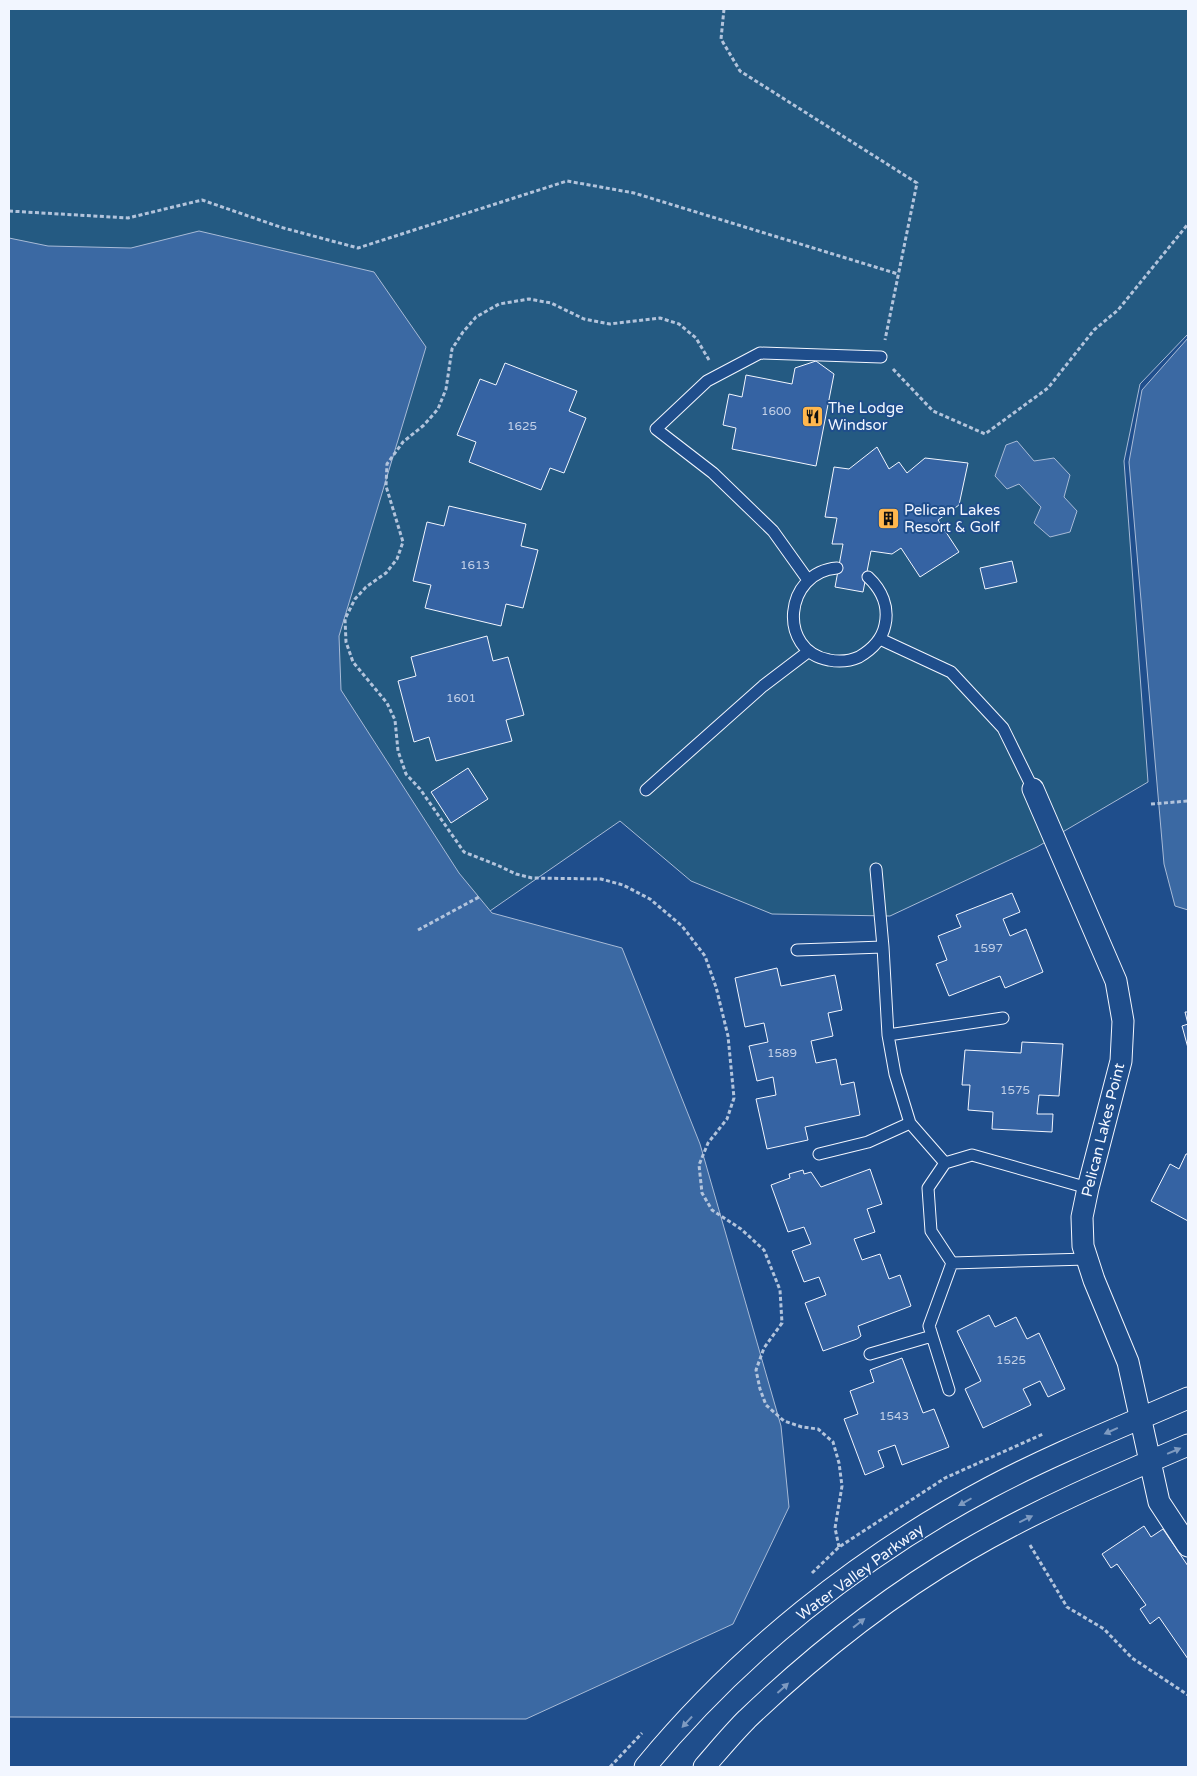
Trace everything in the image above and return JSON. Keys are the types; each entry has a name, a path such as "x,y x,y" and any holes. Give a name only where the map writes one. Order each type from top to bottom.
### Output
{"street":[{"name":"Pelican Lakes Point","path":"1033,789 1116,981 1124,1021 1121,1061 1082,1217 1083,1246 1094,1280 1128,1362 1141,1418"},
{"name":"Water Valley Parkway","path":"645,1767 720,1686 789,1623 845,1579 914,1531 988,1488 1046,1460 1188,1398"},
{"path":"1141,1418 1160,1502 1188,1546"},
{"path":"704,1767 746,1720 821,1653 880,1606 966,1551 1045,1510 1188,1446"}],"lane":[{"path":"808,580 773,531 713,473 656,429 706,381 760,353 881,357"},
{"path":"837,568 818,573 808,580 798,592 793,607 793,623 799,638 809,650 823,659 838,662 855,659 869,651 880,639 887,616 885,604 881,592 868,578"},
{"path":"880,639 952,672 1003,728 1033,789"},
{"path":"646,790 763,686 809,650"},
{"path":"876,869 888,1035 895,1074 910,1124 945,1162"},
{"path":"797,950 883,947"},
{"path":"888,1035 1004,1018"},
{"path":"819,1154 868,1142 910,1124"},
{"path":"952,1263 931,1232 930,1223 928,1188 945,1162 972,1155 1088,1188"},
{"path":"952,1263 1087,1259"},
{"path":"949,1390 928,1326 952,1263"},
{"path":"870,1354 932,1336"}],"path":[{"path":"724,9 721,39 740,71 917,183 881,357 933,411 984,434 1048,388 1094,330 1118,310 1188,224"},
{"path":"9,211 128,218 202,200 280,227 358,248 566,181 634,193 898,274"},
{"path":"718,375 696,338 679,324 660,318 610,324 584,319 551,303 529,299 499,304 476,317 452,349 446,389 438,410 424,425 403,442 388,464 386,486 403,542 397,559 386,573 366,587 355,599 346,619 346,642 353,662 388,703 396,720 398,751 406,774 420,789 464,852 516,874 532,878 601,879 623,886 650,899 682,926 705,956 716,987 728,1036 734,1098 727,1119 708,1143 699,1165 702,1193 712,1210 741,1228 764,1250 780,1290 782,1323 764,1348 756,1370 760,1389 766,1405 784,1421 818,1430 833,1442 839,1463 842,1486 835,1528 839,1547"},
{"path":"1151,804 1188,801"},
{"path":"418,930 479,897"},
{"path":"1030,1545 1067,1607 1104,1630 1132,1658 1188,1695"}],"shaded area":[{"path":"9,9 1188,9 1188,334 1140,384 1124,461 1148,782 1037,847 890,916 772,914 691,881 620,821 448,940 9,283"},
{"path":"199,231 374,272 426,347 339,636 341,690 459,873 492,913 622,948 700,1144 781,1426 789,1507 733,1624 526,1719 9,1717 9,238 48,246 131,248"},
{"path":"1188,338 1188,910 1175,906 1164,864 1129,462 1142,390"},
{"path":"1017,441 1034,461 1054,458 1070,475 1064,497 1077,511 1070,532 1050,537 1034,523 1041,507 1019,484 1007,489 995,476 1006,445"}],"building":[{"path":"816,361 834,374 816,466 732,449 736,428 723,425 729,394 742,397 746,375 792,384 795,368"},
{"path":"505,363 577,391 569,411 586,418 564,473 550,468 541,490 469,462 476,442 457,435 480,379 496,385"},
{"name":"Pelican Lakes Resort & Golf","path":"877,447 889,469 899,462 907,473 925,458 968,463 959,505 938,520 959,552 920,577 901,548 892,554 871,551 863,592 835,587 843,544 832,544 837,518 825,517 834,467 849,469"},
{"path":"449,506 526,524 521,546 538,550 523,608 506,604 501,626 425,608 431,585 413,581 427,522 444,526"},
{"path":"1012,561 1017,582 985,589 980,568"},
{"path":"487,636 493,661 508,657 524,715 506,720 512,741 436,761 429,737 414,742 398,681 416,676 411,657"},
{"path":"468,768 488,799 451,823 431,792"},
{"path":"1012,893 1020,912 1003,919 1010,936 1026,929 1043,972 1005,988 1000,976 949,996 936,964 947,960 938,936 961,927 956,915"},
{"path":"777,968 781,986 835,975 842,1010 828,1013 833,1036 811,1041 816,1063 836,1059 841,1085 854,1082 860,1115 805,1127 808,1140 767,1149 756,1099 776,1095 773,1077 757,1081 749,1046 768,1042 764,1023 745,1027 735,978"},
{"path":"1185,1012 1188,1012 1188,1024"},
{"path":"1188,1024 1188,1048 1182,1026"},
{"path":"1022,1042 1063,1044 1059,1096 1039,1095 1037,1114 1053,1114 1052,1132 992,1129 993,1112 968,1110 970,1085 962,1085 965,1050 1021,1053"},
{"path":"1186,1154 1188,1154 1188,1221 1151,1201 1170,1164 1179,1169"},
{"path":"870,1169 882,1204 867,1209 875,1232 854,1239 862,1260 880,1254 889,1279 900,1275 911,1306 858,1326 861,1336 857,1339 823,1351 805,1303 826,1295 819,1277 804,1282 792,1251 811,1244 804,1227 788,1232 771,1185 790,1178 789,1174 803,1170 804,1174 811,1172 821,1187"},
{"path":"989,1315 995,1327 1016,1317 1027,1339 1039,1333 1065,1389 1048,1397 1040,1381 1023,1389 1031,1405 983,1428 965,1389 981,1381 957,1331"},
{"path":"902,1358 923,1413 934,1409 949,1447 902,1465 895,1445 878,1451 884,1467 865,1475 844,1419 858,1414 850,1391 874,1382 870,1370"},
{"path":"1144,1526 1151,1537 1163,1529 1188,1566 1188,1659 1159,1617 1150,1624 1140,1609 1146,1605 1117,1564 1111,1568 1102,1554"}],"place":[{"name":"The Lodge Windsor","path":"812,417"},
{"name":"Pelican Lakes Resort & Golf","path":"888,519"}]}
